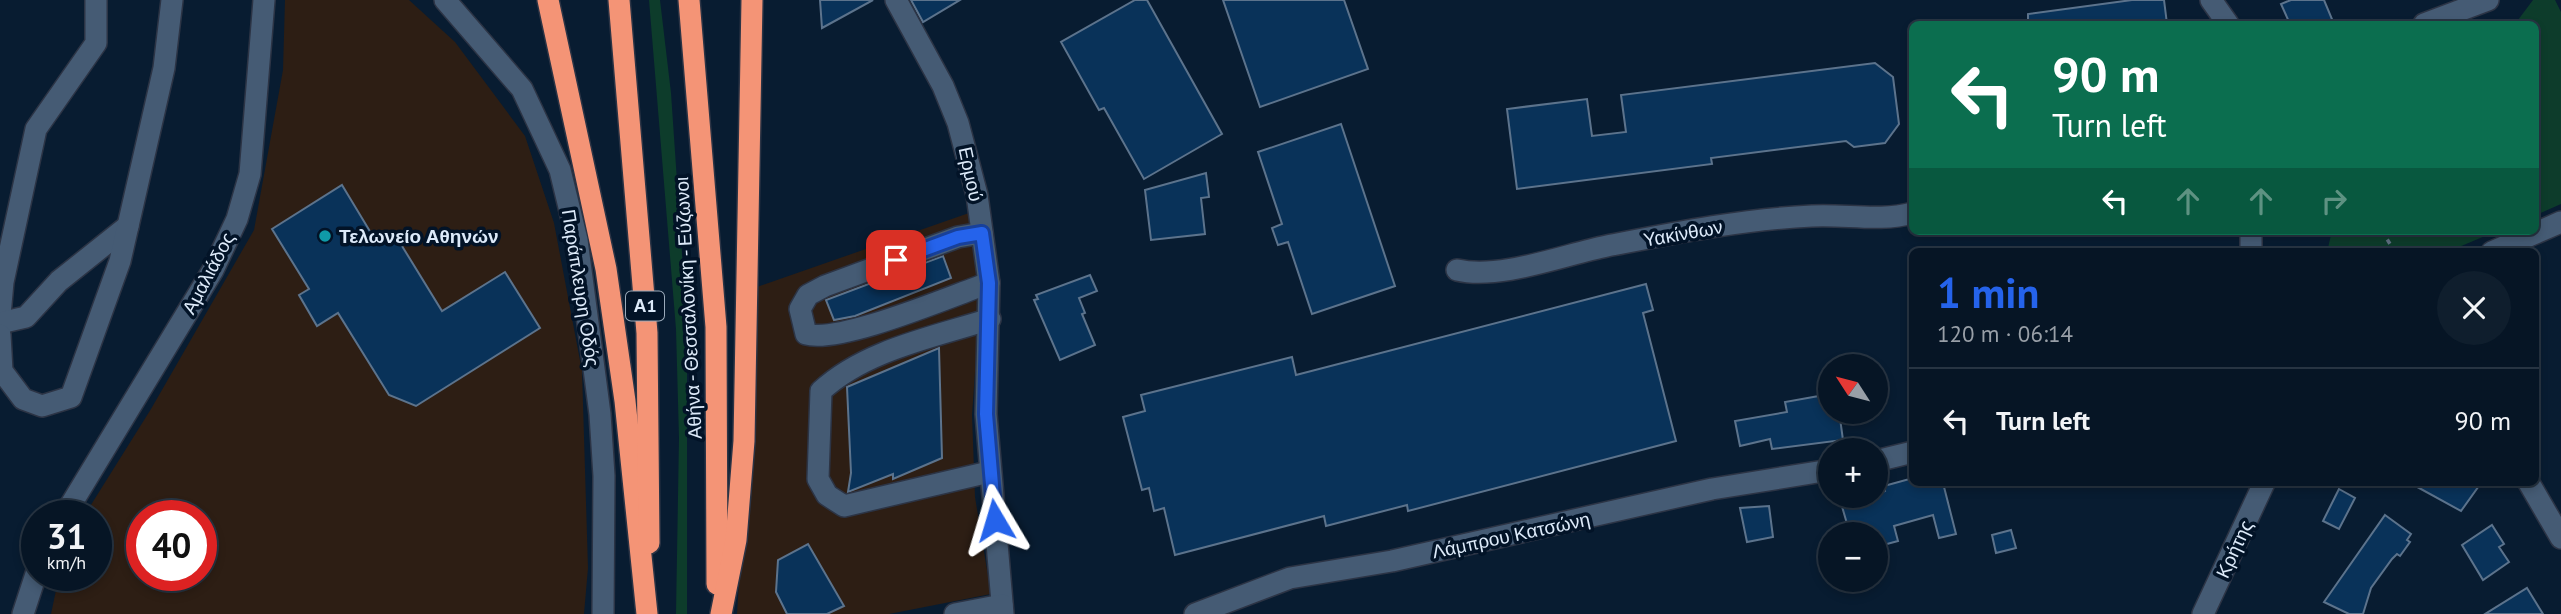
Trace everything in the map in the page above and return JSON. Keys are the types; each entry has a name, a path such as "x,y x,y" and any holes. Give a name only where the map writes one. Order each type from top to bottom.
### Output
{"highway":[{"path":"548,0 606,268 625,401 648,614"},
{"name":"Α1","path":"619,0 647,333 648,614"},
{"name":"Αθήνα - Θεσσαλονίκη - Εύζωνοι","path":"689,0 716,327 719,614"},
{"path":"719,614 736,540 744,441 752,0"}],"street":[{"path":"0,314 3,282 36,129 96,43 96,0"},
{"path":"0,335 2,371 23,399 42,406 71,397 120,261 164,68 172,0"},
{"name":"Αμαλιάδος","path":"74,500 213,270 237,219 250,174 264,0"},
{"name":"Παράπλευρη Οδός","path":"444,0 522,89 560,170 577,240 600,414 604,476 603,614"},
{"name":"Ερμού","path":"896,0 943,86 958,123 968,153 982,233 989,283 986,414 989,472 1002,610"},
{"path":"2211,0 2226,21"},
{"path":"2432,21 2488,0"},
{"name":"Υακίνθων","path":"1457,270 1469,273 1501,270 1608,246 1748,222 1815,216 1898,217 1909,214"},
{"path":"2539,231 2561,222"},
{"path":"0,323 26,317 59,281 128,226"},
{"path":"982,233 958,237 825,286 808,295 800,309 806,334 818,337 860,328 989,283"},
{"path":"2500,248 2531,235"},
{"path":"989,472 844,506 827,495 818,479 821,391 839,375 896,349 990,319"},
{"path":"1888,458 1909,453"},
{"name":"Λάμπρου Κατσώνη","path":"1195,614 1290,578 1392,561 1712,489 1818,472"},
{"name":"Κρήτης","path":"2203,614 2263,486"},
{"path":"2531,486 2561,538"},
{"path":"23,614 30,591"},
{"path":"955,614 1002,610"}],"shaded area":[{"path":"285,0 409,0 455,42 525,136 554,223 582,371 588,568 584,614 51,614 56,591 112,591 112,500 94,500 151,409 254,230 283,70"},
{"path":"969,213 980,300 972,415 975,497 991,594 889,614 737,614 757,287"}],"green space":[{"path":"649,0 660,0 671,93 687,328 687,614 676,614 679,438 676,329"},
{"path":"2533,0 2555,0 2561,12 2561,204 2539,214 2539,21 2517,21"},
{"path":"2331,235 2487,235 2457,248 2328,248"}],"building":[{"path":"820,0 873,0 822,28"},
{"path":"911,0 960,0 923,22"},
{"path":"1135,0 1147,0 1222,134 1144,179 1104,108 1099,110 1061,42"},
{"path":"1223,0 1344,0 1368,69 1260,107"},
{"path":"2132,0 2164,0 2167,21 2028,21 2028,14"},
{"path":"2291,0 2324,0 2333,21 2289,21 2281,4"},
{"path":"1875,63 1893,77 1899,124 1885,143 1854,147 1846,141 1711,158 1712,164 1517,189 1507,109 1587,99 1592,136 1626,132 1621,95"},
{"path":"1341,124 1395,286 1312,314 1288,242 1278,245 1272,228 1282,224 1258,152"},
{"path":"1206,173 1209,197 1201,198 1205,234 1151,240 1145,190"},
{"path":"342,185 377,243 394,233 442,311 505,272 540,328 416,406 389,395 338,313 317,326 299,295 309,289 272,229"},
{"path":"943,256 951,278 855,316 834,320 826,300"},
{"path":"1090,275 1097,291 1079,298 1085,313 1082,314 1095,345 1060,360 1034,300 1038,299 1036,295"},
{"path":"1646,284 1653,310 1643,313 1676,441 1408,511 1407,505 1326,526 1324,516 1175,555 1164,508 1154,511 1149,488 1142,490 1123,417 1145,411 1141,395 1292,357 1296,375"},
{"path":"939,348 942,458 893,479 893,474 848,492 851,473 847,387"},
{"path":"1818,396 1818,424 1841,424 1843,438 1818,438 1818,443 1772,449 1770,439 1740,446 1735,421 1787,412 1785,402"},
{"path":"1909,479 1909,486 1944,486 1956,534 1939,538 1933,515 1894,526 1898,541 1888,544 1888,522 1847,522 1842,508 1888,508 1888,485"},
{"path":"2415,486 2479,486 2461,511"},
{"path":"2339,489 2355,498 2339,529 2323,521"},
{"path":"1769,506 1773,537 1747,542 1740,508"},
{"path":"2385,515 2411,534 2407,540 2410,542 2400,556 2397,554 2392,559 2371,588 2363,614 2349,614 2324,602"},
{"path":"2492,525 2504,544 2499,547 2509,562 2483,580 2462,545"},
{"path":"2011,530 2016,548 1996,553 1992,535"},
{"path":"808,544 844,606 827,614 787,614 776,592 778,560"},
{"path":"2527,588 2543,614 2485,614"}],"place":[{"name":"Τελωνείο Αθηνών","path":"325,236"}],"route":[{"path":"896,260 958,237 982,233 989,283 986,414 995,520"}]}
